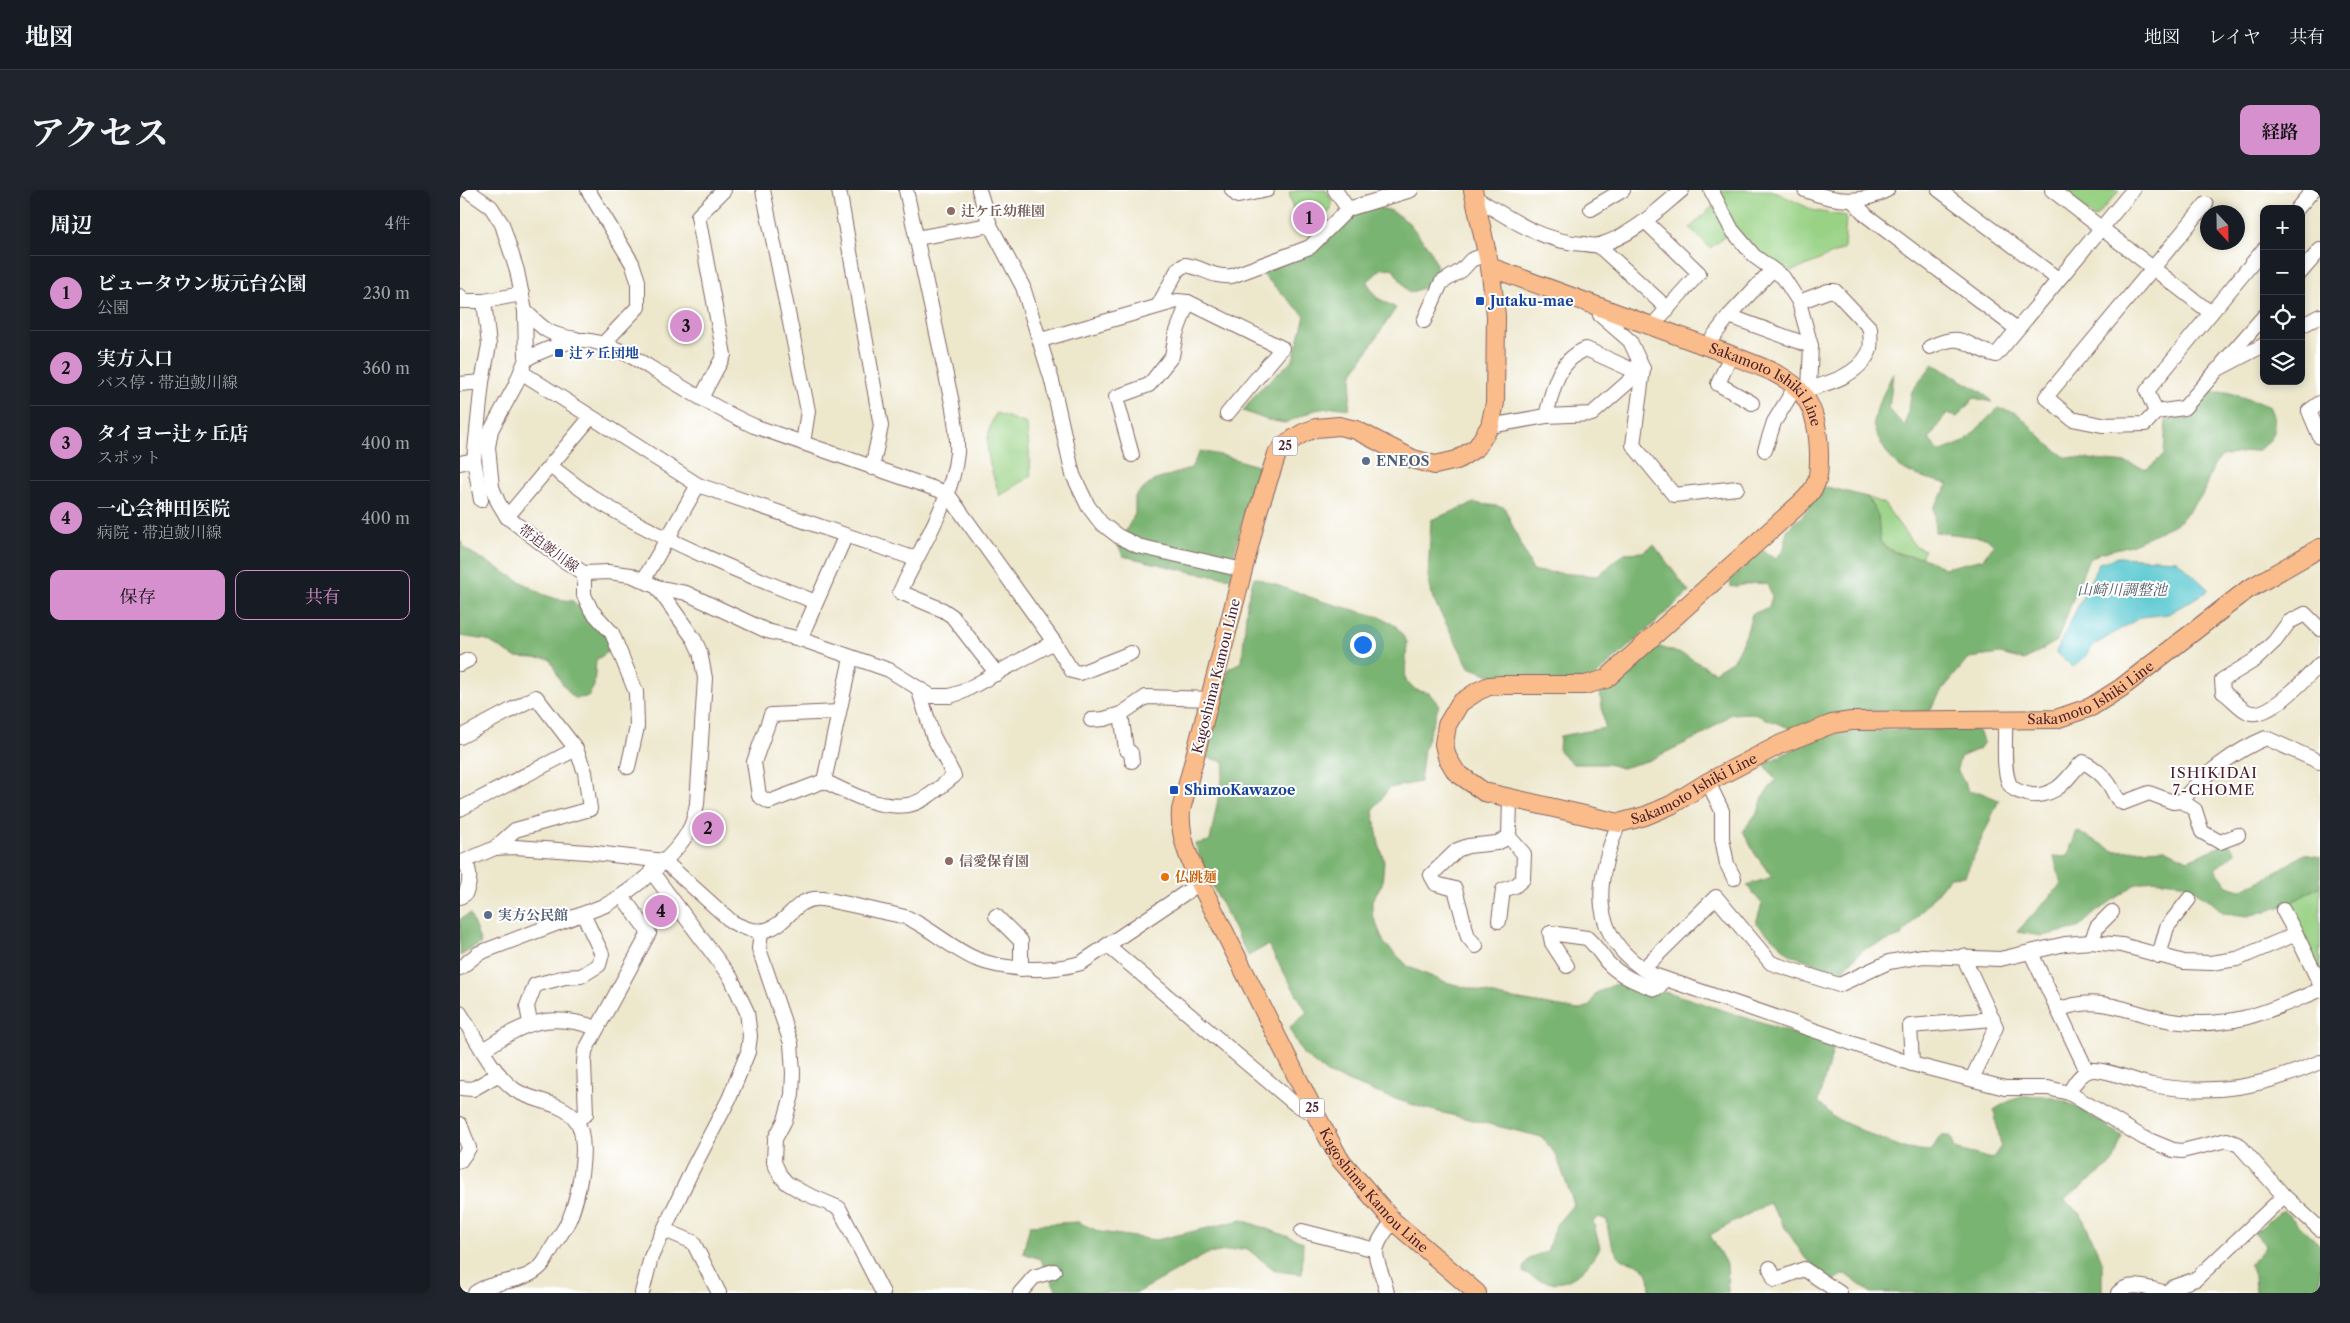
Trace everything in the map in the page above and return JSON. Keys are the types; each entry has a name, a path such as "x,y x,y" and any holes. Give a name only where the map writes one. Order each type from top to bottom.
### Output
{"main road":[{"name":"Kagoshima Kamou Line","path":"1474,194 1488,261 1496,324 1495,403 1490,426 1477,447 1457,460 1435,465 1413,459 1356,430 1339,426 1316,428 1294,437 1277,454 1271,467 1243,570 1181,810 1180,825 1185,845 1200,883 1339,1158 1394,1221 1477,1293"},
{"name":"Sakamoto Ishiki Line","path":"1488,261 1599,308 1770,370 1802,389 1816,418 1819,450 1817,483 1803,501 1686,609 1606,679 1585,685 1489,686 1469,695 1460,703 1447,725 1444,744 1447,757 1456,772 1476,787 1510,799 1620,823 1645,816 1671,805 1708,782 1781,744 1832,724 1851,721 2056,719 2091,707 2121,688 2247,590 2320,548"}],"street":[{"name":"帯迫皷川線","path":"460,968 478,954 583,914 622,896 664,861 684,839 696,812 705,678 700,652 694,639 657,588 630,575 608,572 584,573 563,560 507,517 498,502 490,481 488,447 491,430 526,359 525,311 511,249 502,224 491,207 467,190"},
{"path":"588,190 632,262 638,281 638,308 604,344"},
{"path":"701,398 724,355 698,216 724,190"},
{"path":"763,190 808,411 803,443"},
{"path":"839,190 881,426 872,468"},
{"path":"906,190 956,426 957,452 948,493 900,592 943,610 952,616 997,674"},
{"path":"979,190 990,225 1023,287 1041,340 1073,475 1088,506 1101,523 1118,536 1138,546 1243,570"},
{"path":"1232,190 1238,196 1267,190"},
{"path":"1336,190 1348,208"},
{"path":"1158,306 1178,269 1185,265 1215,276 1232,276 1310,247 1348,208 1411,190"},
{"path":"1591,209 1623,190"},
{"path":"1474,194 1526,228 1555,240 1598,245 1628,232 1645,221 1682,190"},
{"path":"1711,190 1732,230 1750,253 1789,284 1799,302 1811,346 1802,389 1774,422 1765,450"},
{"path":"1805,190 1822,196 1853,201 1876,196 1887,190"},
{"path":"1939,190 2058,279"},
{"path":"2052,190 2211,312"},
{"path":"1930,347 1947,339 1964,340 1981,351 1996,355 2133,190"},
{"path":"2301,205 2313,190"},
{"path":"1853,201 1867,216 2018,328"},
{"path":"2206,204 2046,396 2072,419 2102,425 2145,424 2156,412 2184,408 2260,321"},
{"path":"1645,221 1699,273 1652,326"},
{"path":"916,238 990,225"},
{"path":"1598,245 1668,309"},
{"path":"2156,412 2147,391 2263,250"},
{"path":"2305,267 2320,250"},
{"path":"1424,321 1441,283 1462,270 1471,260 1488,261"},
{"path":"1706,346 1728,316 1772,270"},
{"path":"1799,302 1828,291 1835,291 1870,328 1869,351 1855,368 1836,381 1802,389"},
{"path":"460,296 462,301 484,301 522,294"},
{"path":"481,500 467,461 489,345 484,301"},
{"path":"1041,340 1177,301 1188,302 1282,348 1227,414"},
{"path":"1132,455 1116,397 1149,386 1172,356 1176,334 1188,302"},
{"path":"1599,308 1600,315 1630,341 1641,371 1632,445 1674,495 1737,488"},
{"path":"525,311 540,326 556,336 604,344 625,352 701,398 754,426 948,493 1054,642 1072,671 1080,673 1131,653"},
{"path":"1728,316 1811,346"},
{"path":"2305,324 2320,316"},
{"path":"526,359 540,352 582,340"},
{"path":"2218,369 2260,347"},
{"path":"1546,416 1557,375 1577,353 1586,349 1641,371"},
{"path":"1731,355 1718,384 1752,403"},
{"path":"1490,426 1546,416 1592,414 1641,371"},
{"path":"521,372 698,485 845,537 916,559"},
{"path":"460,384 482,382"},
{"path":"2320,403 2309,411 2320,437"},
{"path":"507,517 591,417"},
{"path":"550,466 604,505 667,539 725,567 816,602"},
{"path":"643,581 698,485"},
{"path":"800,640 845,537"},
{"path":"584,573 584,595 591,610 612,633 636,692 637,727 628,766"},
{"path":"657,588 686,593 767,631 889,670 931,696 950,696 962,692 1054,642"},
{"path":"2320,629 2305,614 2289,622 2275,641 2254,660 2222,680 2223,692 2248,712 2258,713 2288,695 2320,664"},
{"path":"824,781 851,658"},
{"path":"839,712 771,715 754,762 759,796 769,802 824,781 860,798 876,803 909,805 927,796 954,776 933,736 918,688"},
{"path":"460,737 536,697 576,750 585,772 590,810 515,830 496,848"},
{"path":"1091,720 1104,719 1121,714 1146,697 1211,699"},
{"path":"1121,714 1126,749 1131,753 1132,761"},
{"path":"2005,720 2006,766 2010,784 2015,790 2029,795 2044,794 2066,781 2075,768 2083,762 2092,767 2108,783 2117,800 2123,803 2149,793 2173,802 2182,801 2195,810 2202,832 2220,842 2238,835"},
{"path":"2182,801 2190,791 2244,747 2266,738 2320,761"},
{"path":"460,809 576,750"},
{"path":"1708,782 1722,811 1722,838 1727,864 1734,878"},
{"path":"1499,921 1503,890 1515,886 1523,878 1524,854 1509,837 1510,799"},
{"path":"1620,823 1603,865 1600,888 1601,908 1605,923 1615,940 1629,958 1643,969 1662,979 1912,1064 2004,1088 2048,1088 2069,1093 2144,1138 2173,1150 2182,1151 2227,1140 2233,1141 2239,1145 2284,1196 2320,1229"},
{"path":"1476,946 1468,937 1455,889 1436,884 1431,875 1457,850 1468,846 1497,843 1509,837"},
{"path":"460,897 465,894 470,884 470,871 463,862 496,848 515,847 587,852 664,861 732,922 745,929 761,931 778,926 799,905 809,899 832,900 907,918 976,959 1021,969 1065,968 1081,963 1200,883"},
{"path":"642,1293 651,1257 744,1066 750,1036 747,1012 732,978 651,871"},
{"path":"576,1120 586,1114 585,1051 649,933 622,896"},
{"path":"1643,969 1716,897 1771,963 1839,985 1889,962 1923,956 1963,956 2000,959 2065,944 2092,942 2122,945 2184,962 2210,963 2237,959 2296,934"},
{"path":"2159,956 2167,927 2189,899"},
{"path":"2283,910 2320,984"},
{"path":"2092,942 2097,928 2112,912"},
{"path":"530,1023 527,1006 535,984 566,977 581,976 598,965 602,954 583,914"},
{"path":"996,916 1021,941 1021,969"},
{"path":"761,931 759,949 788,1033 793,1073 792,1095 785,1120 776,1139 774,1162 780,1175 788,1183 802,1192 839,1208 883,1293"},
{"path":"1567,966 1552,943 1550,933 1587,938 1614,968 1640,984 1655,989 1660,986 1662,979"},
{"path":"1108,945 1287,1098 1316,1115"},
{"path":"2031,953 2086,1071"},
{"path":"1963,956 1996,1027 1972,1079"},
{"path":"2058,1010 2087,1002 2110,1004 2160,1019 2180,1022 2225,1023 2245,1019 2320,990"},
{"path":"460,1013 504,1082 518,1092 562,1109 576,1120 581,1133 581,1170 574,1207 567,1224 541,1266 526,1276 497,1283 475,1293"},
{"path":"483,1050 511,1032 530,1023 558,1020 581,1023 597,1028"},
{"path":"1912,1064 1910,1026 1992,1020"},
{"path":"2069,1093 2073,1085 2086,1071 2099,1070 2149,1084 2206,1090 2254,1086 2276,1080 2320,1062"},
{"path":"460,1088 473,1089 499,1074"},
{"path":"460,1124 469,1148 460,1161"},
{"path":"2118,1293 2129,1286 2136,1286 2166,1293 2173,1287 2196,1279 2284,1196"},
{"path":"1387,1293 1376,1262 1376,1250 1379,1239 1394,1221"},
{"path":"665,1230 694,1242 719,1293"},
{"path":"1302,1231 1376,1250"},
{"path":"1770,1268 1775,1280 1804,1269 1840,1293"},
{"path":"1020,1293 1034,1277 1054,1272"}],"green space":[{"path":"1326,190 1332,201 1331,210 1311,230 1308,226 1298,229 1289,192"},
{"path":"1716,190 1771,190 1815,211 1846,216 1844,249 1801,268 1782,273 1736,230"},
{"path":"2059,190 2120,190 2095,218"},
{"path":"1713,206 1730,233 1710,248 1690,228"},
{"path":"1377,207 1392,211 1409,223 1431,251 1437,267 1433,284 1409,293 1392,268 1381,269 1367,282 1376,297 1396,308 1353,373 1349,409 1335,407 1315,410 1285,423 1267,420 1243,411 1258,391 1293,360 1305,316 1263,275 1265,270 1294,257 1346,216"},
{"path":"1933,364 1982,392 1992,402 1974,398 1957,417 1946,414 1929,439 1939,452 1964,442 1998,408 2017,413 2049,445 2065,457 2127,463 2147,469 2164,455 2166,420 2185,416 2207,392 2227,392 2269,406 2274,418 2274,432 2271,439 2259,450 2222,456 2213,467 2203,494 2179,522 2131,545 2100,553 2088,560 2057,641 2024,660 2000,654 1969,658 1942,690 1929,712 1869,711 1829,717 1794,730 1752,713 1731,714 1702,735 1650,760 1622,768 1607,764 1573,764 1559,751 1560,736 1605,728 1600,693 1616,688 1657,646 1687,656 1714,672 1733,660 1746,635 1752,614 1769,607 1772,596 1767,584 1755,583 1731,587 1730,580 1762,550 1776,559 1784,549 1787,530 1804,514 1821,489 1827,487 1867,497 1878,516 1880,542 1889,550 1902,555 1921,557 1945,568 1983,559 1994,545 1986,538 1935,532 1934,507 1949,484 1916,475 1903,469 1886,452 1873,426 1878,405 1893,373 1889,410 1905,426 1912,391"},
{"path":"996,413 1027,424 1031,476 1000,496 988,454 988,434"},
{"path":"1200,451 1225,456 1260,467 1242,522 1231,578 1196,573 1123,556 1118,545 1135,514 1135,496 1153,481 1191,468"},
{"path":"1867,497 1884,504 1915,546 1925,550 1921,557 1899,553 1880,542 1878,516"},
{"path":"1474,503 1504,507 1533,571 1598,576 1624,553 1643,552 1654,545 1689,592 1591,680 1538,684 1487,674 1469,667 1433,599 1428,577 1431,520"},
{"path":"460,540 465,549 542,594 557,599 573,601 601,629 610,642 608,652 596,660 594,686 588,697 574,698 561,682 550,659 515,657 487,640 460,636"},
{"path":"1254,577 1321,601 1380,617 1396,626 1407,642 1405,679 1416,690 1429,693 1439,705 1424,749 1420,782 1389,788 1373,811 1384,861 1382,884 1372,900 1372,913 1384,943 1409,967 1442,981 1502,997 1578,1010 1590,1006 1596,993 1616,984 1674,994 1834,1047 1818,1101 1835,1118 1907,1149 1931,1151 1940,1136 1951,1136 1955,1149 1992,1159 2001,1146 1994,1110 2012,1100 2029,1096 2045,1096 2061,1100 2076,1107 2122,1136 2113,1163 2064,1200 2081,1214 2102,1261 2102,1293 1871,1293 1845,1274 1831,1282 1805,1258 1769,1203 1710,1235 1727,1266 1728,1293 1649,1293 1649,1279 1644,1269 1635,1263 1622,1260 1615,1251 1611,1241 1607,1220 1599,1217 1593,1221 1600,1248 1584,1269 1575,1276 1567,1281 1557,1283 1547,1282 1523,1272 1528,1260 1538,1254 1547,1252 1555,1226 1574,1204 1556,1155 1542,1137 1423,1108 1383,1095 1327,1073 1303,1054 1289,1028 1307,1012 1268,945 1248,956 1209,879 1195,844 1210,841 1225,762 1205,757 1229,668 1242,662 1247,602"},
{"path":"1967,729 1979,731 1984,742 1979,749 1960,757 1957,769 1969,792 1979,792 1999,800 1965,876 1950,877 1901,936 1864,949 1840,972 1791,955 1756,923 1762,904 1747,885 1772,877 1755,854 1743,831 1759,810 1763,796 1776,780 1764,764 1806,743 1833,734 1886,730"},
{"path":"2077,831 2114,851 2165,849 2188,860 2228,843 2236,852 2215,869 2228,886 2240,890 2266,878 2304,854 2320,857 2320,886 2287,905 2248,916 2224,913 2208,899 2181,883 2151,880 2134,885 2096,912 2078,928 2042,936 2017,932 2061,884 2054,856 2067,857"},
{"path":"2320,886 2320,971 2287,905"},
{"path":"470,914 481,943 460,956 460,919"},
{"path":"2283,1210 2320,1245 2320,1293 2255,1293 2254,1276 2250,1265 2266,1246 2254,1233"},
{"path":"1242,1220 1303,1242 1302,1274 1276,1271 1246,1248 1207,1254 1137,1293 1058,1293 1040,1259 1023,1253 1030,1225 1078,1222 1100,1232 1156,1240"}],"water":[{"name":"山崎川調整池","path":"2118,557 2177,560 2209,590 2168,614 2141,617 2094,645 2082,660 2073,667 2056,652 2099,563"}],"place":[{"name":"辻ケ丘幼稚園","path":"951,211"},
{"name":"ビュータウン坂元台公園","path":"1309,218"},
{"name":"Jutaku-mae","path":"1480,301"},
{"name":"タイヨー辻ヶ丘店","path":"686,326"},
{"name":"辻ヶ丘団地","path":"559,353"},
{"name":"ENEOS","path":"1366,461"},
{"name":"ShimoKawazoe","path":"1174,790"},
{"name":"実方入口","path":"708,828"},
{"name":"信愛保育園","path":"949,861"},
{"name":"仏跳麺","path":"1165,877"},
{"name":"一心会神田医院","path":"661,911"},
{"name":"実方公民館","path":"488,915"}],"district":[{"name":"ISHIKIDAI 7-CHOME","path":"2214,782"}]}
